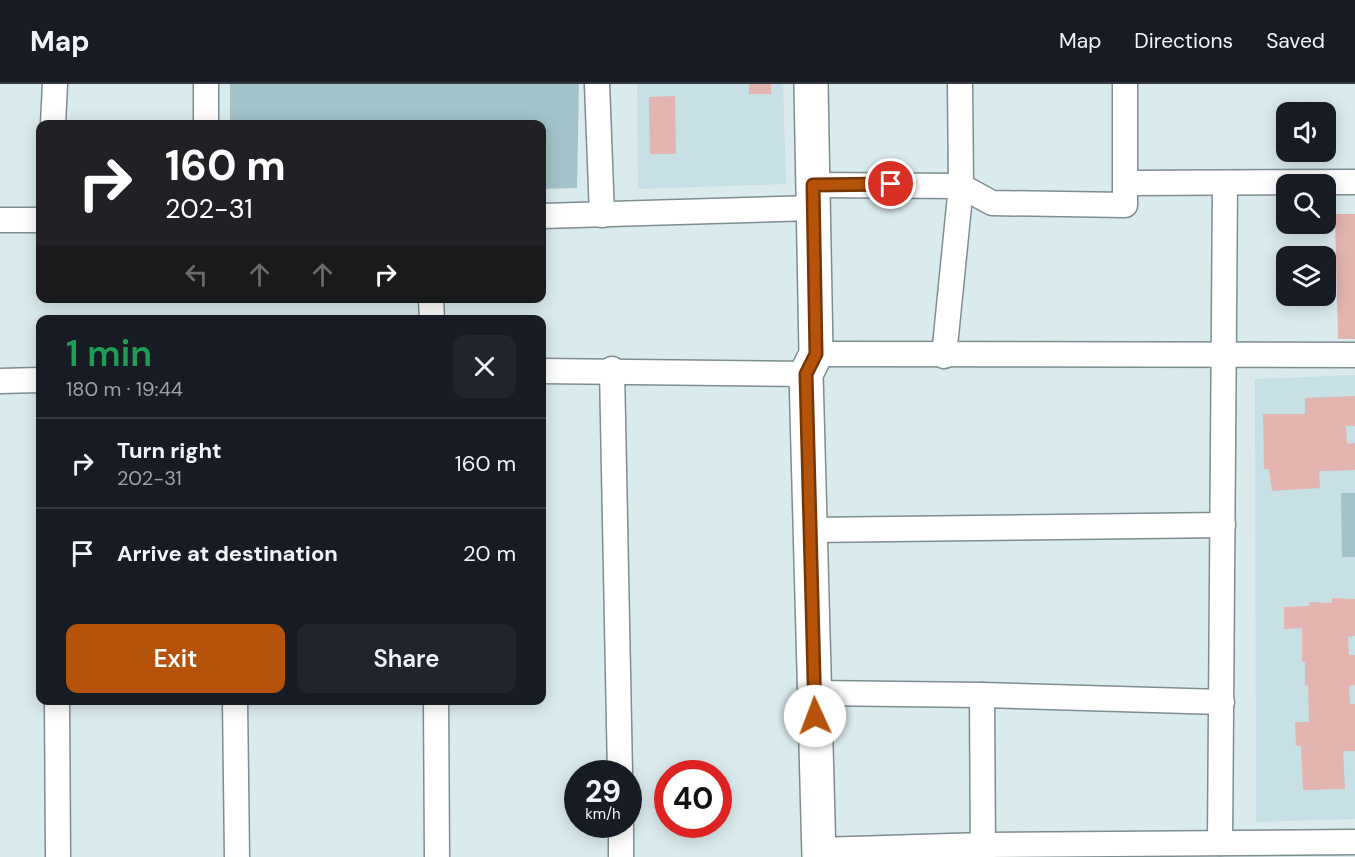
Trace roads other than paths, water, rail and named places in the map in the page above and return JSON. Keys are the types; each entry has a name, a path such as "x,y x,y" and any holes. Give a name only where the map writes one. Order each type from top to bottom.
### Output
{"street":[{"path":"53,120 54,84"},
{"path":"206,84 206,120"},
{"path":"597,84 602,216"},
{"path":"811,84 813,197 810,530 819,854 1149,850 1221,843 1289,850 1355,842"},
{"path":"944,356 961,186 960,84"},
{"path":"546,216 602,216 961,186 992,203 1125,205 1125,84"},
{"path":"1126,183 1355,182"},
{"path":"1221,843 1225,183"},
{"path":"0,220 36,220"},
{"path":"546,371 811,364 944,356 1355,355"},
{"path":"612,369 620,760"},
{"path":"0,381 36,380"},
{"path":"810,530 1222,525"},
{"path":"815,693 1222,702"},
{"path":"982,695 983,851"},
{"path":"57,705 58,857"},
{"path":"235,705 237,857"},
{"path":"436,705 437,857"},
{"path":"621,838 621,857"}]}
